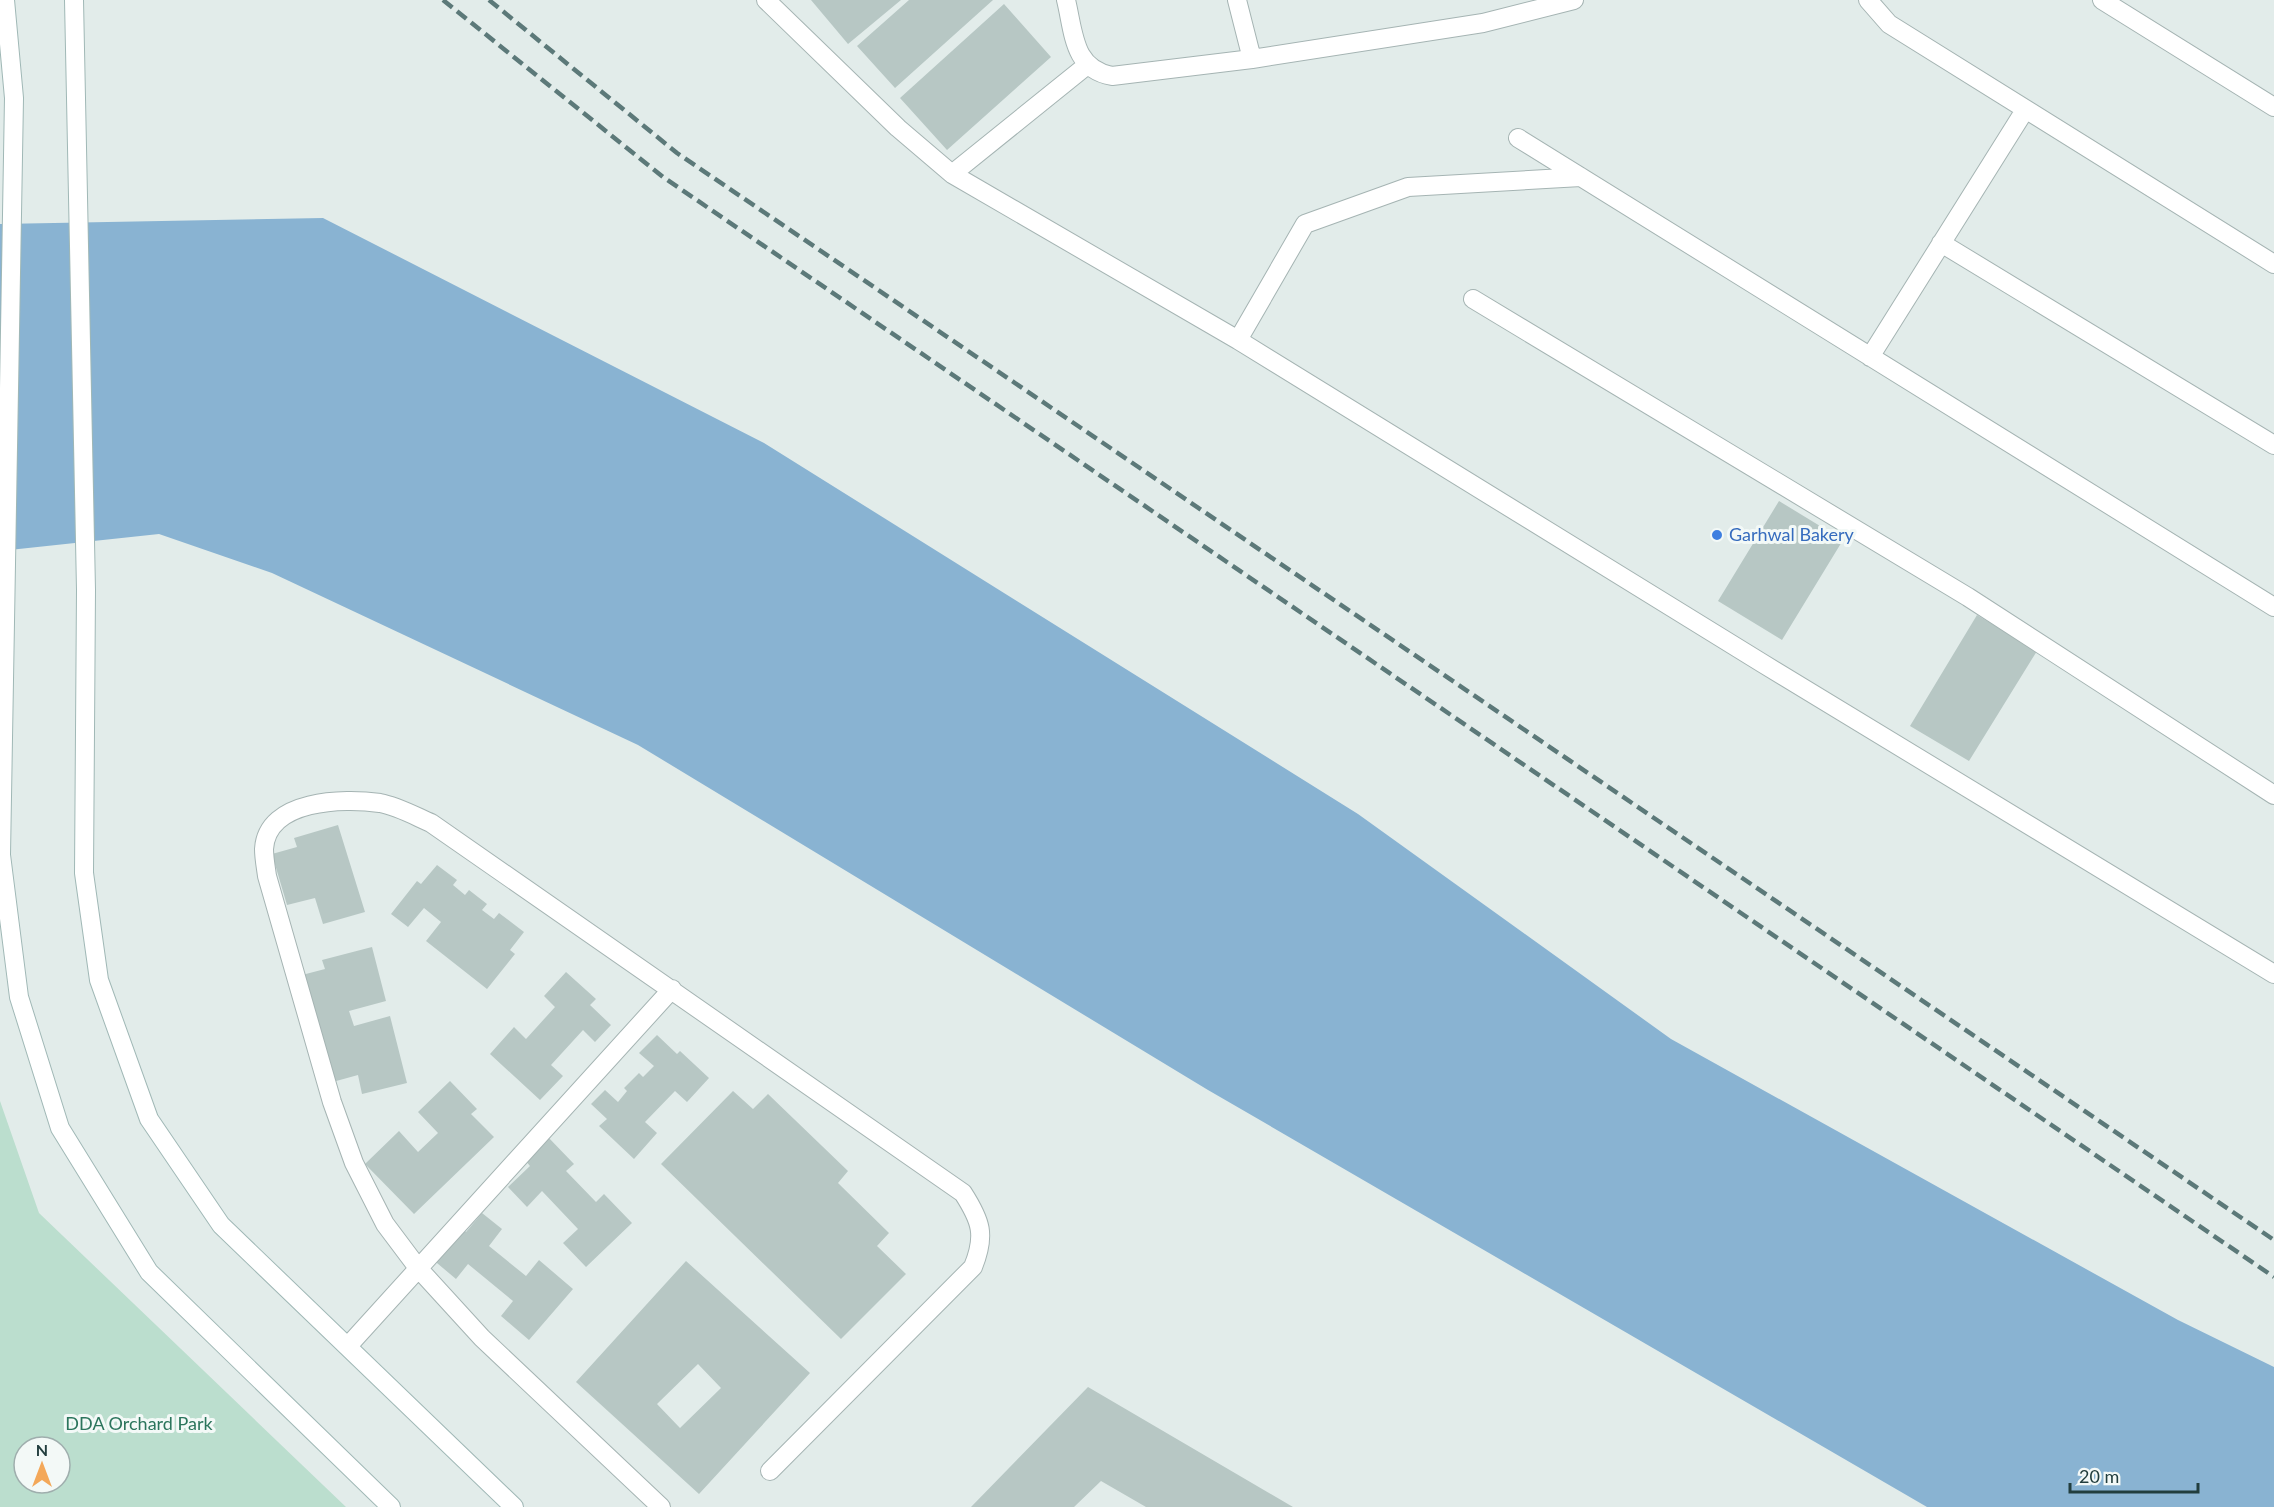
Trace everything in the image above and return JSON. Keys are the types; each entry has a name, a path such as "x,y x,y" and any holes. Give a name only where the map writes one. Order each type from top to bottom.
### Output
{"street":[{"path":"5,0 14,98 0,855 19,997 60,1128 149,1272 391,1507"},
{"path":"74,0 86,590 84,873 99,980 149,1119 221,1225 514,1507"},
{"path":"766,0 898,128 952,174 1238,340 1762,663 2274,974"},
{"path":"1066,0 1079,53 1086,66 1099,74 1112,76 1252,59 1482,24 1574,0"},
{"path":"1237,0 1252,59"},
{"path":"1868,0 1889,24 2274,264"},
{"path":"2102,0 2274,107"},
{"path":"952,174 1086,66"},
{"path":"1870,357 2025,110"},
{"path":"1518,138 2274,607"},
{"path":"1238,340 1305,224 1408,187 1581,177"},
{"path":"1941,243 2274,445"},
{"path":"1473,299 1968,597 2274,795"},
{"path":"661,1507 483,1338 418,1268 385,1224 354,1163 332,1102 267,876 264,848 272,827 288,812 333,800 382,803 432,823 963,1193 979,1218 981,1248 973,1267 770,1471"},
{"path":"348,1346 672,989"}],"green space":[{"name":"DDA Orchard Park","path":"0,1101 39,1213 346,1507 0,1507"}],"water":[{"path":"323,218 764,443 1358,814 1671,1039 2178,1320 2274,1367 2274,1507 1927,1507 1208,1090 638,745 272,573 159,534 0,551 0,224"}],"building":[{"path":"811,0 901,0 848,44"},
{"path":"909,0 993,0 895,88 857,46"},
{"path":"1004,4 1051,57 947,150 900,98"},
{"path":"1779,501 1843,540 1782,640 1718,601"},
{"path":"1977,615 2037,651 1969,761 1910,726"},
{"path":"338,825 365,912 323,924 315,898 287,905 272,854 297,847 294,838"},
{"path":"437,865 457,880 453,885 465,895 469,890 487,904 482,910 494,919 499,913 524,932 510,950 515,954 487,989 426,941 441,922 424,908 408,927 391,914 417,881 421,884"},
{"path":"372,947 386,1001 349,1011 354,1026 390,1016 407,1083 362,1094 358,1075 329,1083 302,975 325,969 322,960"},
{"path":"566,972 596,999 590,1005 611,1025 595,1042 583,1030 551,1065 563,1076 540,1100 490,1054 514,1027 526,1039 555,1007 544,996"},
{"path":"657,1035 677,1054 680,1051 709,1078 687,1102 675,1091 645,1122 657,1133 634,1159 599,1126 607,1119 591,1104 605,1090 618,1102 627,1091 624,1088 639,1073 643,1077 654,1066 639,1053"},
{"path":"450,1081 477,1109 471,1114 494,1137 414,1214 365,1164 399,1131 418,1152 438,1133 418,1112"},
{"path":"733,1091 753,1109 768,1094 848,1171 838,1183 889,1233 877,1246 906,1274 841,1339 661,1164"},
{"path":"547,1136 574,1164 566,1171 596,1202 604,1194 632,1223 586,1267 563,1243 578,1229 542,1191 527,1207 508,1187 530,1166 524,1159"},
{"path":"482,1213 502,1229 489,1246 526,1276 539,1260 573,1289 529,1340 501,1316 513,1301 468,1264 456,1279 431,1258 459,1226 466,1232"},
{"path":"686,1261 810,1373 699,1494 576,1382","holes":["698,1364 721,1388 680,1428 657,1404"]},
{"path":"1088,1387 1293,1507 1146,1507 1101,1481 1074,1507 971,1507"}],"railway":[{"path":"443,0 663,177 2274,1277"},
{"path":"489,0 677,153 2274,1240"}],"place":[{"name":"Garhwal Bakery","path":"1717,535"}]}
